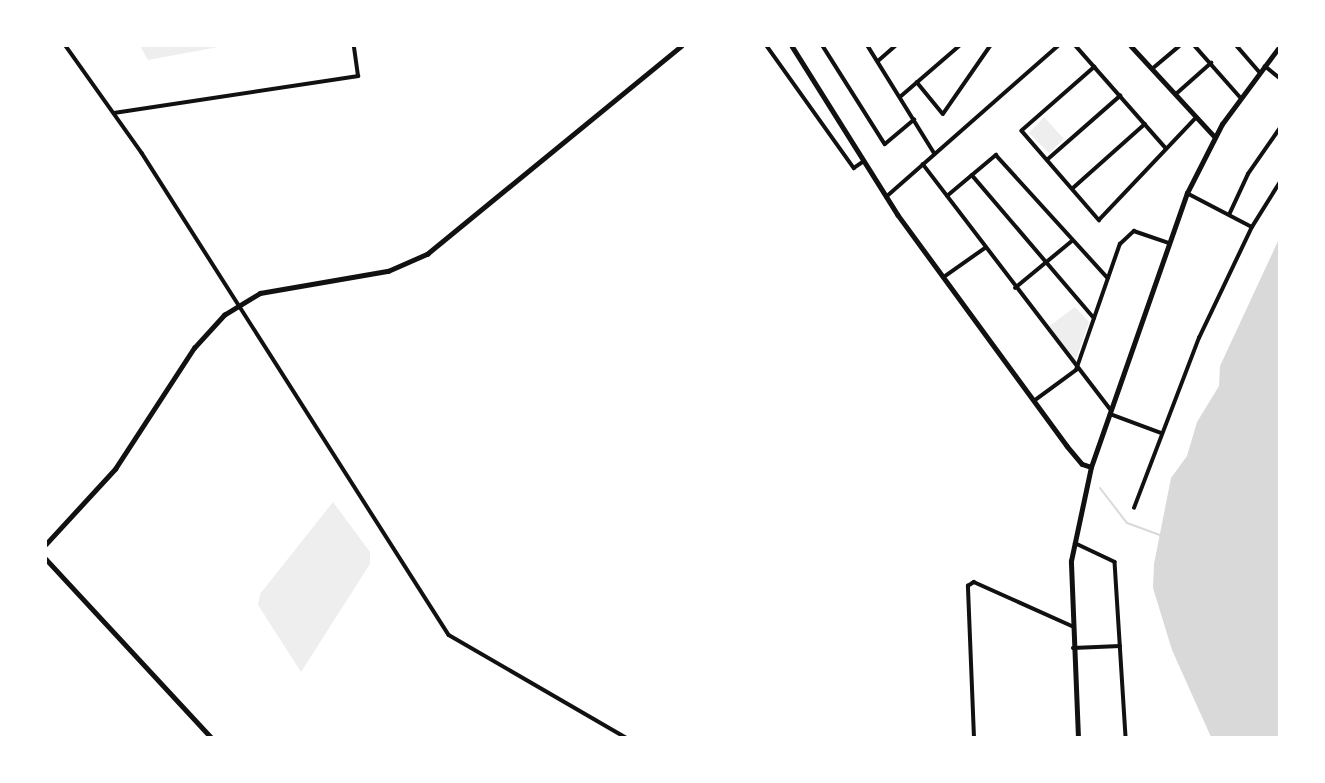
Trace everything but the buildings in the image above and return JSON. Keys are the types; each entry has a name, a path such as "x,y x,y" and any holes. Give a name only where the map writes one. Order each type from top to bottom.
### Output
{"street":[{"path":"66,46 114,113 449,635 627,737"},
{"path":"114,113 358,76 354,46"},
{"path":"46,544 115,469 208,330 237,306 280,287 388,271 427,254 681,46"},
{"path":"767,46 854,168 864,162"},
{"path":"792,46 886,197 943,278 1082,464 1091,467"},
{"path":"823,46 885,144 914,120"},
{"path":"868,46 935,154"},
{"path":"878,61 895,46"},
{"path":"900,97 959,46"},
{"path":"917,82 943,114 990,46"},
{"path":"886,197 1058,46"},
{"path":"1076,46 1166,148"},
{"path":"1131,46 1195,119 1215,137"},
{"path":"1152,69 1179,46"},
{"path":"1195,46 1241,98"},
{"path":"1237,46 1260,72"},
{"path":"1077,737 1072,626 1074,543 1091,467 1187,193 1215,137 1279,46"},
{"path":"1175,95 1211,63"},
{"path":"1264,66 1279,78"},
{"path":"1095,67 1022,131 1099,220 1195,119"},
{"path":"1048,159 1120,96"},
{"path":"1073,188 1145,124"},
{"path":"1229,215 1248,174 1279,128"},
{"path":"947,196 996,155 1072,242 1108,278"},
{"path":"923,164 1076,370 1110,411 1161,433"},
{"path":"972,175 1044,264 1094,318"},
{"path":"1134,508 1199,338 1252,227 1279,182"},
{"path":"1187,193 1252,227"},
{"path":"1034,401 1076,370 1119,244 1134,231 1169,243"},
{"path":"1015,288 1072,242"},
{"path":"943,278 985,248"},
{"path":"1074,543 1115,562 1126,737"},
{"path":"46,559 212,737"},
{"path":"974,737 968,586 974,582 1072,626"},
{"path":"1073,648 1120,646"}],"shaded area":[{"path":"140,46 224,46 148,60"},
{"path":"1044,117 1064,139 1049,153 1029,133"},
{"path":"1279,239 1279,737 1211,737 1172,650 1153,588 1154,564 1171,478 1187,456 1197,422 1219,386 1220,366"},
{"path":"1075,307 1089,322 1076,359 1072,360 1048,327"},
{"path":"333,502 370,552 370,564 301,672 258,605 260,594"}],"waterway":[{"path":"1100,488 1127,523 1160,535"}]}
